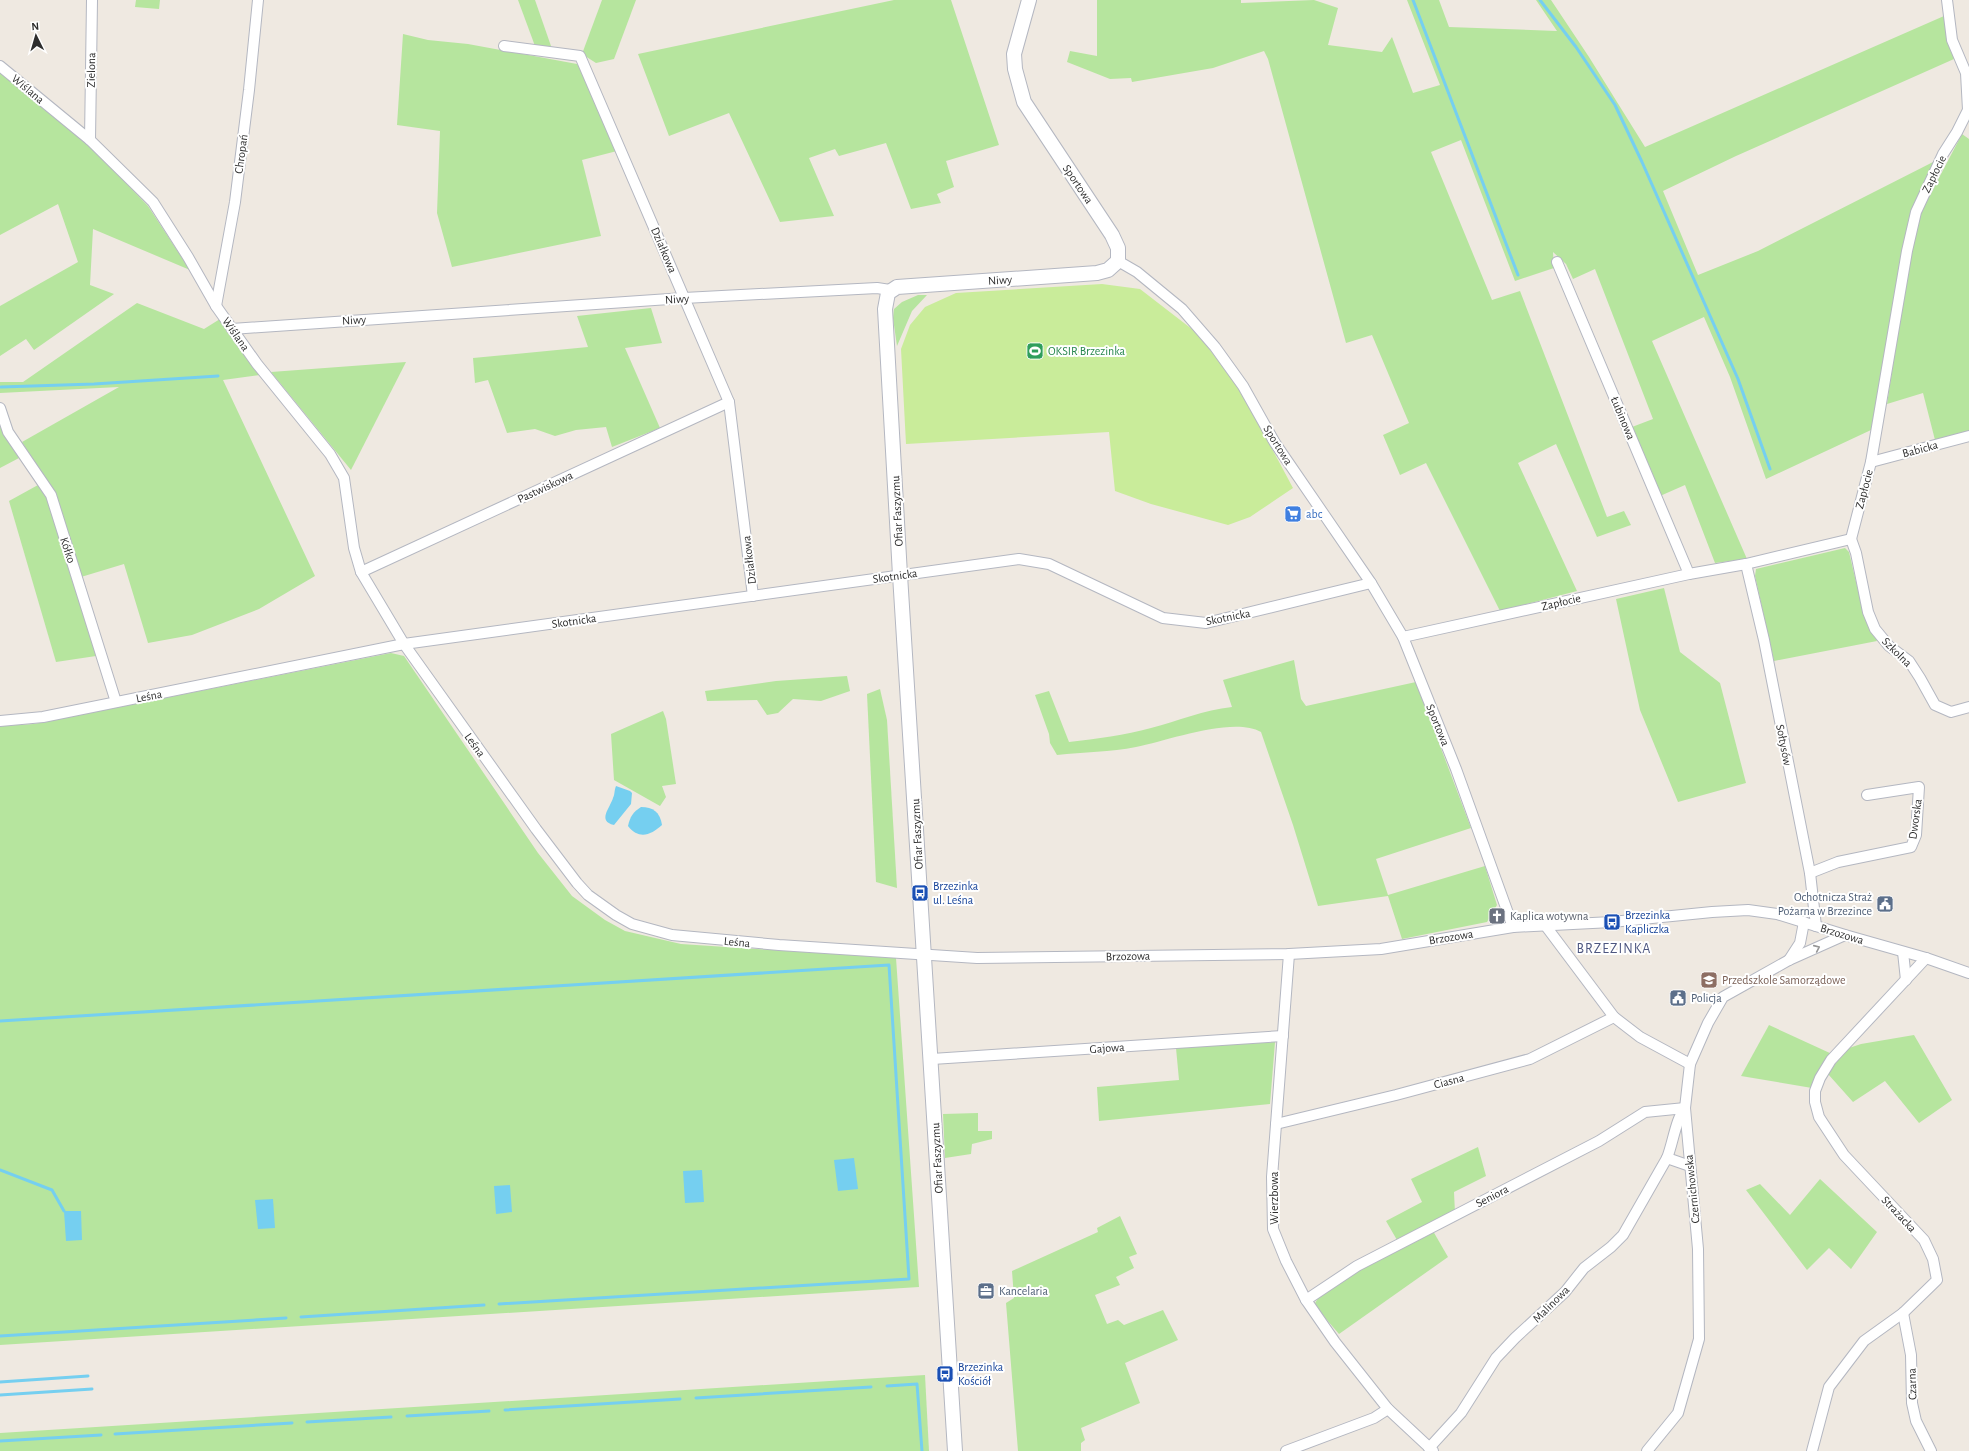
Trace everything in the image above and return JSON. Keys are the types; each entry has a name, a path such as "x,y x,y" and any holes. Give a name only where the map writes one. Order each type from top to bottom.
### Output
{"street":[{"name":"Zielona","path":"90,140 92,0"},
{"name":"Chropań","path":"216,306 235,202 249,90 258,0"},
{"name":"Sportowa","path":"1029,0 1014,54 1015,69 1024,102 1112,234 1118,248 1118,261 1137,272 1182,309 1215,347 1243,386 1275,444 1372,583 1403,637 1456,770 1513,927"},
{"name":"Zapłocie","path":"1403,637 1689,574 1746,564 1850,539 1871,462 1907,251 1916,212 1944,154 1958,132 1968,110 1966,73 1952,40 1946,0"},
{"name":"Działkowa","path":"504,46 580,56 729,402 753,596"},
{"name":"Wiślana","path":"0,66 90,140 153,202 188,257 216,306 232,329 257,364 330,454 344,478 354,548 361,572 404,644"},
{"name":"Niwy","path":"232,329 684,298 877,288 890,290 897,287 1097,273 1108,270 1118,261"},
{"name":"Łubinowa","path":"1557,262 1689,574"},
{"name":"Ofiar Faszyzmu","path":"890,290 886,300 885,309 900,575 932,1060 955,1451"},
{"name":"Pastwiskowa","path":"361,572 729,402"},
{"name":"Kółko","path":"0,408 8,432 50,495 116,702"},
{"name":"Babicka","path":"1871,462 1969,436"},
{"name":"Szkolna","path":"1850,539 1856,553 1868,612 1876,629 1889,646 1909,661 1935,705 1943,710 1951,712 1969,707"},
{"name":"Skotnicka","path":"404,644 1019,559 1049,564 1163,618 1206,623 1372,583"},
{"name":"Sołtysów","path":"1746,564 1764,640 1810,873 1816,926"},
{"name":"Leśna","path":"0,720 43,717 404,644 558,860 588,895 616,915 632,924 672,936 779,946 924,954"},
{"name":"Dworska","path":"1810,873 1838,862 1911,847 1916,835 1920,787 1867,795"},
{"name":"Brzozowa","path":"924,954 978,958 1289,954 1381,949 1513,927 1612,922 1748,910 1777,914 1926,958 1969,973"},
{"name":"Czernichowska","path":"1789,960 1800,942 1804,922"},
{"path":"1545,925 1614,1017 1640,1037 1690,1064"},
{"name":"Czernichowska","path":"1647,1451 1678,1413 1699,1339 1698,1249 1685,1108 1690,1064 1708,1023 1723,997 1789,960 1845,935"},
{"path":"1903,952 1906,980"},
{"name":"Wierzbowa","path":"1289,954 1272,1177 1273,1229 1286,1261 1306,1300 1335,1342 1388,1409 1431,1449"},
{"name":"Strażacka","path":"1812,1451 1829,1387 1864,1341 1903,1313 1937,1280 1933,1259 1924,1240 1844,1155 1819,1117 1815,1102 1815,1091 1820,1078 1831,1060 1926,958"},
{"name":"Ciasna","path":"1276,1124 1396,1095 1530,1059 1614,1017"},
{"name":"Gajowa","path":"932,1060 1283,1036"},
{"name":"Malinowa","path":"1431,1449 1461,1413 1496,1358 1515,1338 1565,1292 1584,1268 1623,1235 1667,1158 1674,1141 1680,1114 1685,1108"},
{"name":"Seniora","path":"1306,1300 1357,1266 1599,1141 1646,1112 1685,1108"},
{"path":"1667,1158 1690,1166"},
{"name":"Czarna","path":"1903,1313 1911,1355 1912,1403 1916,1421 1931,1451"},
{"path":"1286,1451 1374,1418 1388,1409"}],"green space":[{"path":"136,0 160,0 159,9 135,7"},
{"path":"518,0 535,0 551,46 535,46"},
{"path":"602,0 636,0 614,59 596,63 582,54"},
{"path":"894,0 951,0 999,145 946,161 954,187 937,194 941,203 911,209 886,143 839,156 835,149 809,158 834,216 780,222 729,113 669,136 638,54"},
{"path":"1097,0 1241,0 1241,3 1314,0 1338,8 1328,45 1382,52 1392,37 1413,93 1440,85 1407,0 1439,0 1449,27 1557,31 1536,0 1551,0 1589,57 1645,147 1944,16 1954,59 1736,156 1663,191 1698,275 1758,251 1937,160 1911,220 1871,430 1766,479 1730,377 1704,317 1652,341 1747,559 1715,563 1685,485 1660,496 1632,427 1653,419 1595,269 1573,279 1566,264 1553,252 1554,268 1515,281 1461,140 1431,152 1492,300 1520,291 1607,517 1624,511 1631,525 1597,537 1556,444 1518,463 1577,591 1500,611 1426,463 1400,475 1383,435 1409,423 1372,335 1346,343 1268,59 1264,51 1213,68 1132,82 1131,78 1110,79 1067,62 1070,51 1097,56"},
{"path":"403,34 428,40 468,44 577,64 583,73 617,151 582,160 601,236 452,267 437,213 440,131 397,125"},
{"path":"0,70 90,146 148,206 190,270 93,229 90,285 114,294 34,350 26,339 0,356 0,306 78,262 58,204 0,235"},
{"path":"1962,134 1969,139 1969,431 1935,440 1923,393 1887,404 1909,260 1920,214"},
{"path":"1102,284 1140,289 1197,333 1240,389 1293,488 1250,517 1228,525 1151,504 1115,491 1109,432 906,444 901,349 910,325 925,307 956,293"},
{"path":"918,295 927,295 912,311 897,346 893,318 894,309 902,302"},
{"path":"137,303 204,329 220,319 260,375 223,380 315,576 259,609 192,635 148,643 124,564 81,577 55,494 22,442 119,387 0,393 0,382 23,382"},
{"path":"651,308 662,343 625,348 660,428 612,447 606,427 576,430 555,436 535,429 507,433 488,380 475,383 473,358 588,347 577,316"},
{"path":"406,362 351,470 271,372"},
{"path":"1,427 19,458 0,468 0,428"},
{"path":"38,485 48,498 96,656 56,662 9,501"},
{"path":"1845,548 1849,552 1861,603 1877,641 1774,661 1755,576 1756,569"},
{"path":"1664,588 1680,652 1720,683 1746,783 1678,802 1640,710 1616,599"},
{"path":"391,653 404,656 538,853 572,896 605,920 625,931 681,944 896,958 919,1287 0,1345 0,726 34,724"},
{"path":"1294,660 1301,699 1306,706 1416,682 1471,828 1376,859 1388,895 1485,866 1497,905 1487,922 1402,939 1388,896 1318,906 1293,825 1261,732 1249,728 1217,728 1126,749 1057,755 1050,743 1049,734 1035,695 1049,691 1069,742 1090,740 1121,735 1201,713 1232,707 1223,680"},
{"path":"847,676 850,691 821,701 793,699 778,713 767,715 757,700 707,701 705,691 776,681"},
{"path":"880,689 887,720 897,888 876,882 867,694"},
{"path":"663,711 666,719 676,784 662,786 666,797 660,806 614,780 611,734"},
{"path":"1769,1025 1832,1054 1812,1088 1741,1076"},
{"path":"1914,1035 1952,1100 1919,1123 1885,1081 1853,1102 1828,1074 1846,1049 1861,1044"},
{"path":"1275,1042 1270,1104 1099,1121 1097,1087 1179,1080 1176,1048"},
{"path":"978,1113 978,1131 992,1131 992,1139 972,1144 971,1154 945,1158 943,1114"},
{"path":"1478,1147 1486,1176 1454,1192 1455,1213 1397,1240 1386,1221 1422,1202 1411,1179"},
{"path":"1820,1179 1877,1232 1851,1269 1829,1248 1807,1270 1746,1190 1760,1184 1790,1215"},
{"path":"1120,1216 1137,1254 1129,1257 1134,1268 1116,1277 1120,1285 1095,1295 1107,1324 1118,1320 1124,1325 1163,1310 1178,1340 1125,1363 1140,1403 1081,1428 1085,1440 1081,1443 1081,1451 1018,1451 1006,1303 1014,1298 1012,1271 1098,1232 1097,1228"},
{"path":"1433,1231 1448,1257 1339,1334 1314,1305 1318,1298 1356,1271"},
{"path":"925,1375 929,1451 0,1451 0,1433"}],"water":[{"path":"616,786 632,793 631,804 614,825 609,823 605,817 614,797"},
{"path":"641,807 649,808 655,811 660,817 662,825 654,831 645,834 636,833 632,830 628,826 630,820 632,815"},
{"path":"854,1158 858,1189 838,1191 834,1160"},
{"path":"702,1170 704,1202 685,1203 683,1171"},
{"path":"510,1185 512,1212 496,1214 494,1186"},
{"path":"273,1199 275,1228 258,1229 255,1200"},
{"path":"64,1211 81,1211 82,1240 66,1241"}],"waterway":[{"path":"1413,0 1518,275"},
{"path":"1540,0 1576,47 1615,105 1642,162 1738,379 1770,469"},
{"path":"1,387 94,384 218,376"},
{"path":"0,1021 889,965 909,1279 499,1304"},
{"path":"0,1170 52,1190 64,1211"},
{"path":"301,1317 484,1305"},
{"path":"0,1336 286,1318"},
{"path":"0,1382 88,1376"},
{"path":"887,1386 917,1384 922,1451"},
{"path":"696,1398 871,1387"},
{"path":"0,1395 92,1389"},
{"path":"505,1410 680,1399"},
{"path":"407,1416 489,1411"},
{"path":"307,1422 391,1417"},
{"path":"115,1434 292,1423"},
{"path":"0,1441 101,1435"}],"place":[{"name":"OKSIR Brzezinka","path":"1035,351"},
{"name":"abc","path":"1293,514"},
{"name":"Brzezinka ul. Leśna","path":"920,893"},
{"name":"Ochotnicza Straż Pożarna w Brzezince","path":"1885,904"},
{"name":"Kaplica wotywna","path":"1497,916"},
{"name":"Brzezinka Kapliczka","path":"1612,922"},
{"name":"Przedszkole Samorządowe","path":"1709,980"},
{"name":"Policja","path":"1678,998"},
{"name":"Kancelaria","path":"986,1291"},
{"name":"Brzezinka Kościół","path":"945,1374"}],"district":[{"name":"BRZEZINKA","path":"1614,949"}]}
